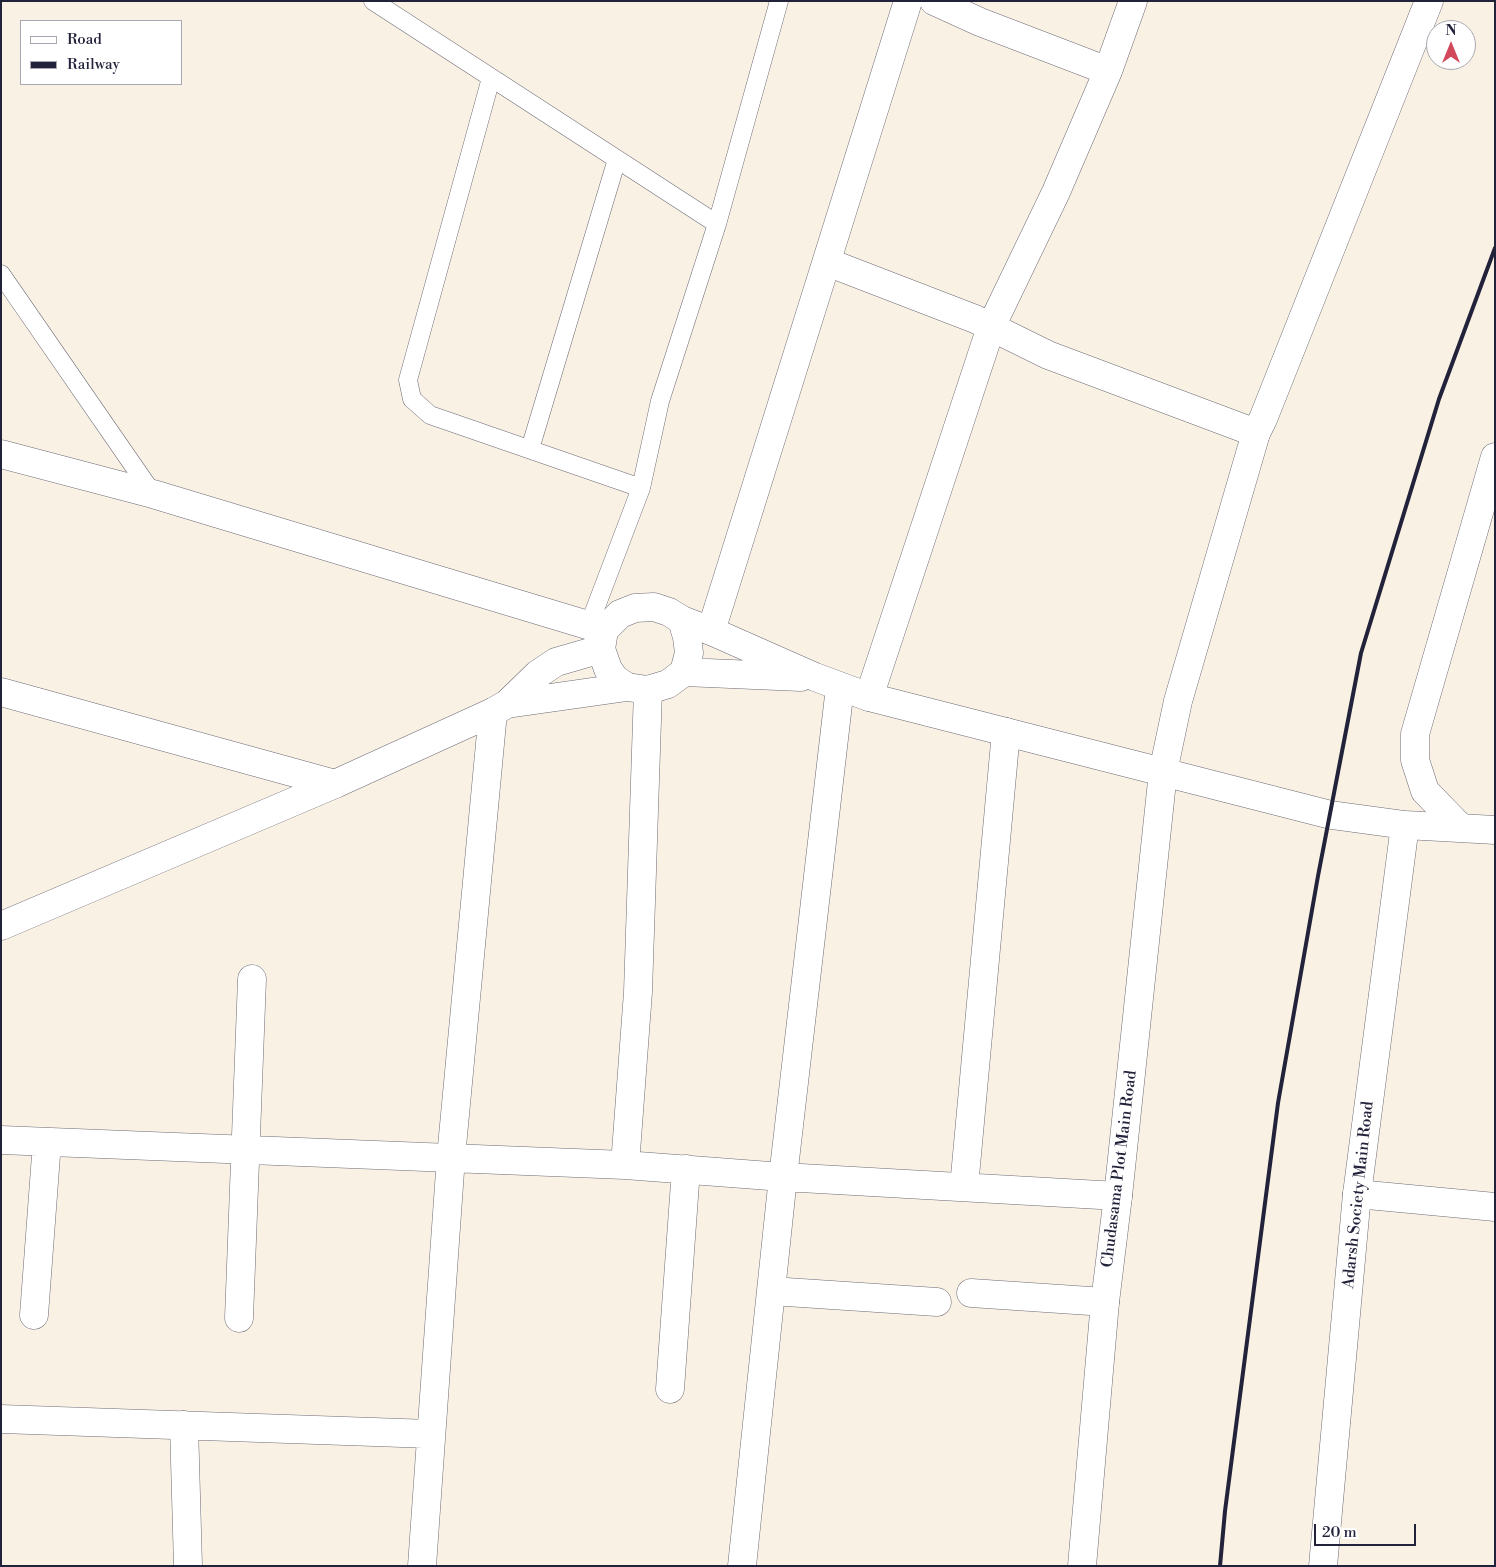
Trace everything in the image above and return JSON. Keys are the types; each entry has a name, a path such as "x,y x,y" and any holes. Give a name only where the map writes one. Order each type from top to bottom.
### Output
{"street":[{"path":"711,631 798,349 828,262 908,1"},
{"path":"934,1 980,22 1108,72"},
{"path":"869,697 991,327 1056,192 1108,72 1133,1"},
{"name":"Chudasama Plot Main Road","path":"1082,1566 1105,1302 1130,1088 1163,772 1178,701 1256,433 1264,419 1429,1"},
{"path":"828,262 991,327 1048,355 1256,433"},
{"path":"1,454 153,494 598,635"},
{"path":"1460,827 1425,791 1415,760 1415,734 1495,457"},
{"path":"422,1566 451,1158 500,708 538,674 598,635 620,614 635,608 654,607 815,678 869,697 1331,815 1405,825 1495,830"},
{"path":"1,926 335,784 500,708 668,684 684,672 689,653 682,620"},
{"path":"598,635 608,670 615,679 638,689"},
{"path":"684,672 815,678"},
{"path":"742,1566 783,1177 840,687"},
{"path":"625,1165 638,992 638,689"},
{"path":"1,692 335,784"},
{"path":"964,1187 1006,732"},
{"name":"Adarsh Society Main Road","path":"1324,1566 1357,1194 1405,825"},
{"path":"239,1318 252,979"},
{"path":"1,1140 625,1165 783,1177 1118,1196"},
{"path":"34,1315 47,1142"},
{"path":"670,1389 686,1170"},
{"path":"1357,1194 1495,1207"},
{"path":"771,1291 937,1302"},
{"path":"971,1293 1105,1302"},
{"path":"1,1419 431,1434"},
{"path":"184,1425 188,1566"}],"lane":[{"path":"373,1 717,224"},
{"path":"598,635 641,488 660,401 717,224 779,1"},
{"path":"491,78 408,380 412,399 430,415 641,488"},
{"path":"530,449 617,159"},
{"path":"1,274 153,494"}],"railway":[{"path":"1220,1566 1225,1511 1278,1103 1318,876 1361,653 1439,399 1495,248"}]}
